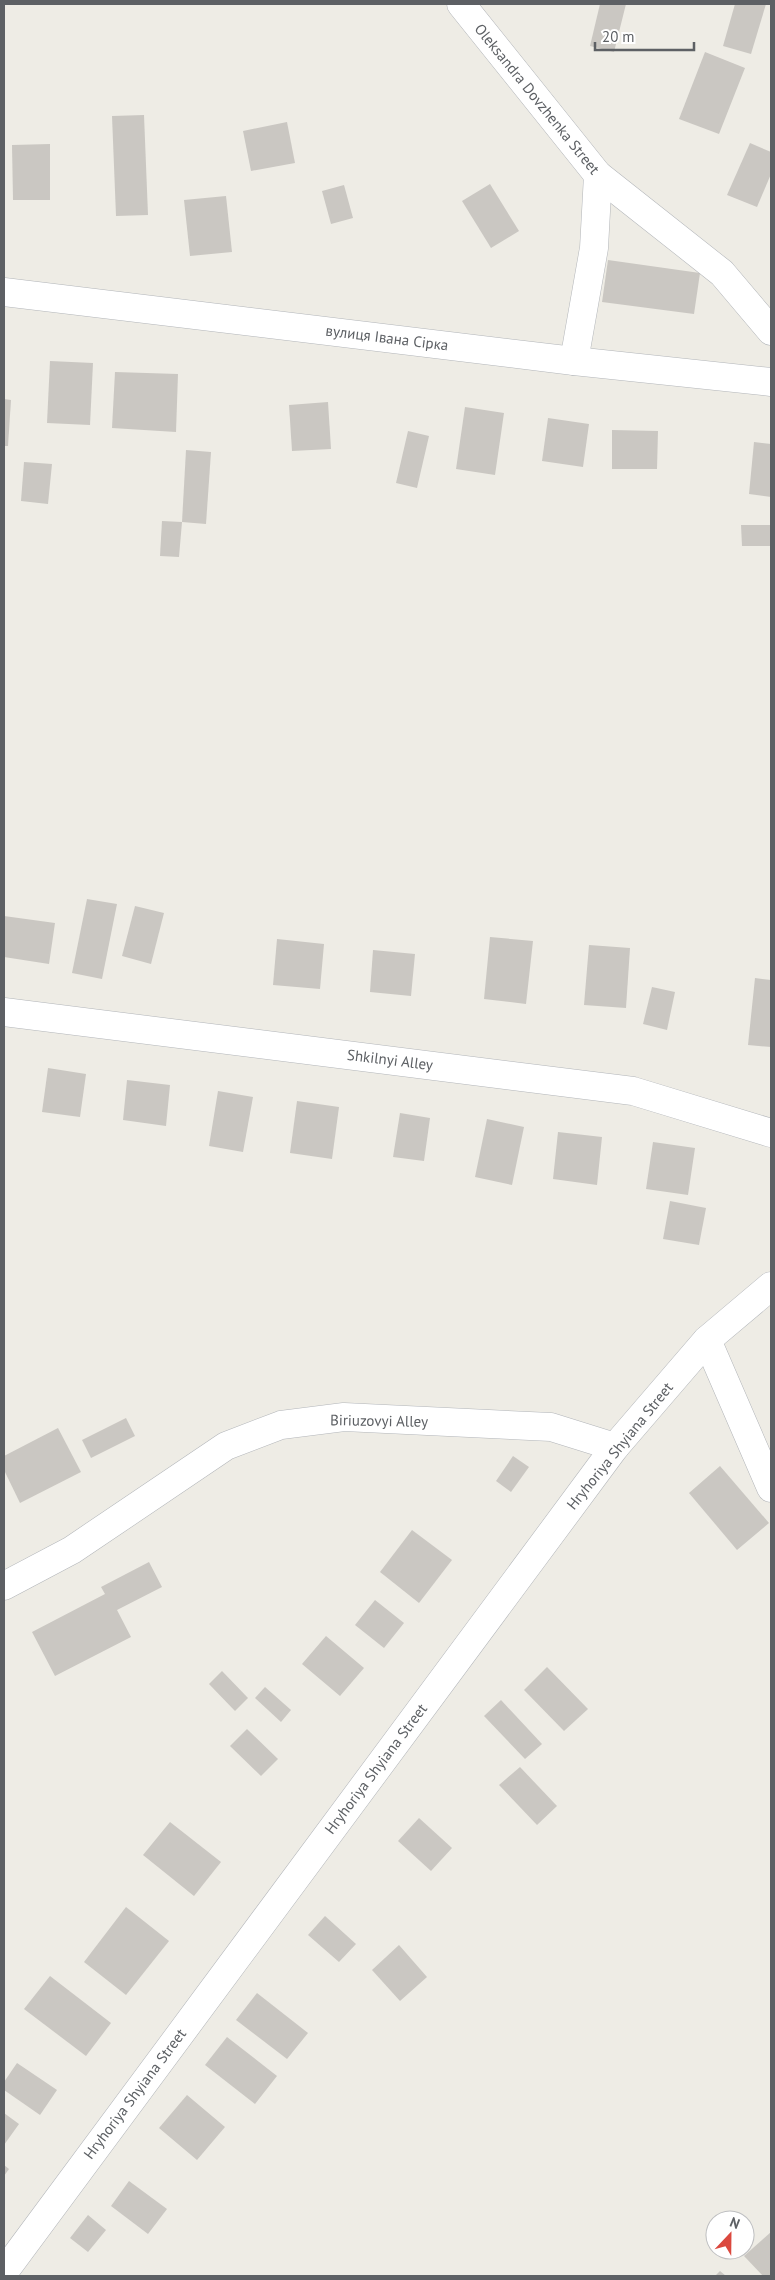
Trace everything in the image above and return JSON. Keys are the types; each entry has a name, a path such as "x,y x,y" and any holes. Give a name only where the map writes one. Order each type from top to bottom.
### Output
{"street":[{"name":"Oleksandra Dovzhenka Street","path":"461,4 598,175 722,274 771,331"},
{"path":"574,361 594,248 598,175"},
{"name":"вулиця Івана Сірка","path":"4,292 574,361 771,382"},
{"name":"Shkilnyi Alley","path":"4,1012 633,1091 771,1133"},
{"name":"Hryhoriya Shyiana Street","path":"4,2272 615,1447 706,1340 771,1286"},
{"path":"706,1340 771,1488"},
{"name":"Biriuzovyi Alley","path":"4,1586 72,1550 226,1446 281,1425 344,1417 551,1427 615,1447"}],"building":[{"path":"600,4 626,4 614,52 590,46"},
{"path":"735,4 766,4 751,54 723,46"},
{"path":"705,52 745,68 719,134 679,119"},
{"path":"144,115 148,215 116,216 112,116"},
{"path":"287,122 295,163 251,171 243,131"},
{"path":"750,143 771,152 771,174 757,207 727,195"},
{"path":"50,144 50,200 13,200 12,145"},
{"path":"490,184 519,231 491,248 462,201"},
{"path":"344,185 353,218 331,224 322,191"},
{"path":"226,196 232,252 190,256 184,200"},
{"path":"608,260 700,273 694,314 602,302"},
{"path":"50,361 93,363 90,425 47,423"},
{"path":"115,372 178,374 176,432 112,428"},
{"path":"4,399 11,400 8,446 4,446"},
{"path":"328,402 331,449 292,451 289,405"},
{"path":"465,407 504,413 495,475 456,469"},
{"path":"548,418 589,424 583,467 542,461"},
{"path":"612,430 658,431 657,469 612,469"},
{"path":"408,431 429,436 417,488 396,483"},
{"path":"754,442 771,444 771,497 749,494"},
{"path":"186,450 211,452 206,524 182,522"},
{"path":"24,462 52,464 48,504 21,501"},
{"path":"162,521 182,522 179,557 160,556"},
{"path":"741,525 771,525 771,546 742,546"},
{"path":"87,899 117,904 102,979 72,973"},
{"path":"135,906 164,913 151,964 122,956"},
{"path":"4,916 55,923 49,964 4,957"},
{"path":"490,937 533,941 526,1004 484,999"},
{"path":"277,939 324,944 320,989 273,985"},
{"path":"589,945 630,948 626,1008 584,1005"},
{"path":"373,950 415,954 411,996 370,992"},
{"path":"755,978 771,980 771,1047 748,1045"},
{"path":"652,987 675,992 667,1030 643,1024"},
{"path":"48,1068 86,1074 80,1117 42,1112"},
{"path":"127,1080 170,1085 166,1126 123,1120"},
{"path":"218,1091 253,1097 243,1152 209,1146"},
{"path":"297,1101 339,1107 332,1159 290,1153"},
{"path":"400,1113 430,1118 424,1161 393,1157"},
{"path":"487,1119 524,1127 512,1185 475,1177"},
{"path":"558,1132 602,1137 597,1185 553,1179"},
{"path":"653,1142 695,1148 688,1195 646,1189"},
{"path":"670,1201 706,1208 699,1245 663,1239"},
{"path":"126,1418 135,1436 91,1458 82,1440"},
{"path":"58,1428 81,1472 20,1503 4,1470 4,1456"},
{"path":"513,1456 529,1467 511,1492 496,1481"},
{"path":"720,1466 769,1523 737,1550 689,1493"},
{"path":"412,1530 452,1560 419,1603 380,1572"},
{"path":"149,1562 162,1587 117,1610 131,1637 55,1676 32,1632 105,1594 101,1587"},
{"path":"375,1600 404,1623 384,1648 355,1625"},
{"path":"326,1636 364,1668 340,1696 302,1664"},
{"path":"547,1667 588,1709 564,1731 524,1690"},
{"path":"222,1671 248,1698 235,1711 209,1684"},
{"path":"265,1687 291,1710 281,1722 255,1698"},
{"path":"501,1700 542,1744 525,1759 484,1716"},
{"path":"247,1729 278,1759 261,1776 230,1746"},
{"path":"520,1767 557,1806 537,1825 499,1785"},
{"path":"419,1818 452,1848 431,1871 398,1841"},
{"path":"170,1822 221,1862 194,1896 143,1855"},
{"path":"126,1907 169,1941 126,1995 84,1962"},
{"path":"325,1916 356,1944 339,1962 308,1935"},
{"path":"399,1945 427,1977 400,2001 372,1970"},
{"path":"50,1976 111,2023 86,2056 24,2009"},
{"path":"257,1993 308,2033 287,2059 236,2020"},
{"path":"227,2037 277,2076 255,2104 205,2065"},
{"path":"17,2063 57,2090 40,2115 4,2090 4,2082"},
{"path":"187,2095 225,2127 197,2160 159,2128"},
{"path":"4,2113 19,2124 4,2145"},
{"path":"4,2165 9,2169 4,2176"},
{"path":"129,2181 167,2209 148,2234 111,2206"},
{"path":"88,2215 106,2230 88,2252 70,2238"},
{"path":"771,2232 771,2276 763,2276 748,2260 755,2260 755,2246"},
{"path":"720,2271 726,2276 715,2276"}]}
